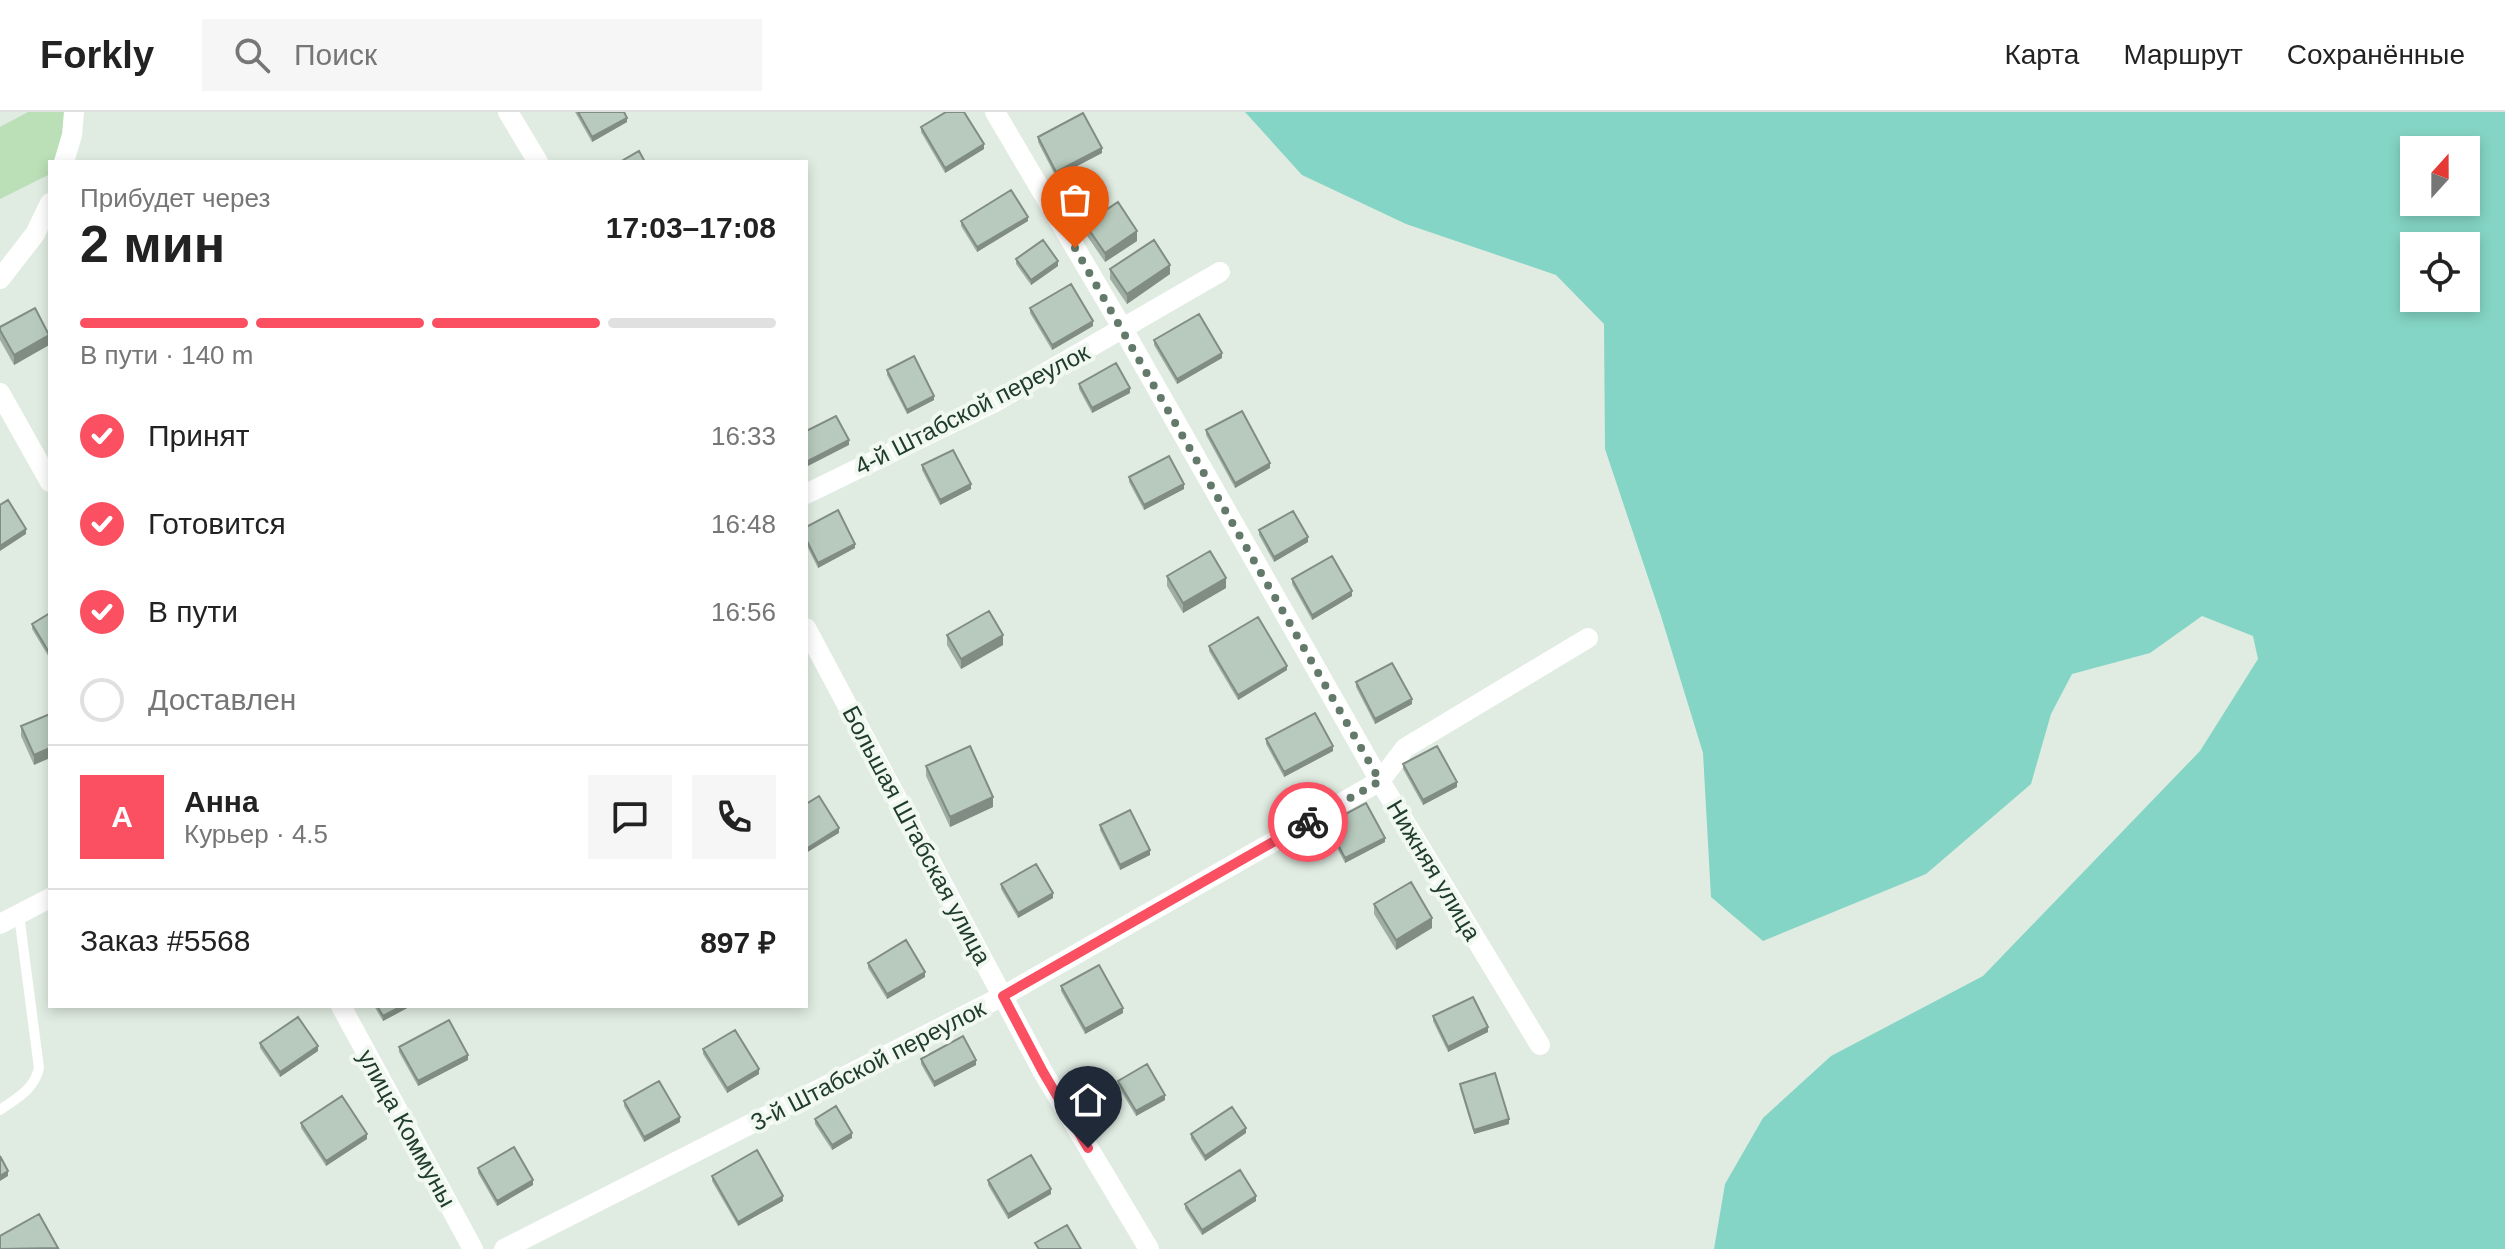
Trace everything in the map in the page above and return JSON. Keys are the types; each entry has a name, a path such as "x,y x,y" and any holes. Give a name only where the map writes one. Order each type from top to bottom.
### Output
{"street":[{"path":"65,160 72,135 74,112"},
{"path":"508,112 537,160"},
{"name":"Нижняя улица","path":"995,112 1123,329 1380,781 1540,1045"},
{"path":"0,279 35,234 48,207"},
{"name":"4-й Штабской переулок","path":"808,493 995,402 1220,272"},
{"path":"0,393 48,478"},
{"name":"Большая Штабская улица","path":"808,632 1043,1072 1149,1249"},
{"name":"3-й Штабской переулок","path":"504,1249 1003,996 1380,781 1405,748 1588,638"},
{"path":"9,919 48,899"},
{"name":"улица Коммуны","path":"342,1008 473,1249"}],"lane":[{"path":"0,1110 28,1091 36,1081 39,1068 9,919"}],"green space":[{"path":"28,112 70,112 59,160 48,160 48,175 0,199 0,127"}],"water":[{"path":"1245,112 2505,112 2505,1249 1714,1249 1725,1184 1763,1118 1831,1056 1983,976 2200,751 2258,659 2253,636 2202,616 2150,653 2072,674 2051,714 2031,784 1926,874 1763,941 1711,897 1703,753 1605,449 1604,324 1556,275 1406,224 1302,175"}],"building":[{"path":"578,112 624,112 627,118 592,137"},
{"path":"946,112 964,112 984,144 945,168 921,127"},
{"path":"1083,113 1102,148 1056,172 1038,137"},
{"path":"639,151 644,160 623,160"},
{"path":"1011,190 1028,217 977,247 961,221"},
{"path":"1118,202 1137,231 1105,253 1085,224"},
{"path":"1043,240 1058,261 1031,280 1016,259"},
{"path":"1154,240 1170,265 1127,294 1110,269"},
{"path":"1071,284 1093,321 1052,345 1030,308"},
{"path":"35,308 48,336 14,355 0,327"},
{"path":"1199,314 1222,353 1177,379 1154,340"},
{"path":"914,356 934,396 907,410 887,370"},
{"path":"1116,363 1130,388 1092,408 1079,384"},
{"path":"1242,411 1270,463 1235,483 1206,430"},
{"path":"836,416 849,440 808,461 808,430"},
{"path":"953,450 971,484 940,500 922,465"},
{"path":"1169,456 1184,484 1144,505 1129,477"},
{"path":"8,500 26,529 0,546 0,505"},
{"path":"838,510 855,544 818,563 808,543 808,526"},
{"path":"1293,511 1308,537 1274,557 1259,530"},
{"path":"1210,551 1226,578 1183,603 1167,576"},
{"path":"1332,556 1352,591 1312,615 1292,579"},
{"path":"989,611 1003,635 961,659 947,635"},
{"path":"48,614 48,651 32,624"},
{"path":"1258,617 1287,666 1238,695 1209,646"},
{"path":"1392,663 1412,699 1375,719 1356,682"},
{"path":"1315,713 1333,746 1284,772 1266,739"},
{"path":"48,715 48,749 34,755 21,726"},
{"path":"970,746 993,797 950,817 926,766"},
{"path":"1437,746 1457,782 1423,800 1403,764"},
{"path":"819,796 839,828 808,848 808,803"},
{"path":"1366,803 1385,838 1345,858 1327,824"},
{"path":"1130,810 1150,850 1120,865 1100,825"},
{"path":"1036,864 1053,893 1018,913 1001,884"},
{"path":"1411,882 1432,918 1396,940 1374,904"},
{"path":"906,940 925,972 887,994 868,963"},
{"path":"1099,965 1123,1008 1085,1029 1061,986"},
{"path":"1473,997 1488,1027 1448,1047 1433,1016"},
{"path":"378,1008 398,1008 383,1016"},
{"path":"298,1017 318,1046 280,1072 260,1043"},
{"path":"449,1020 468,1055 418,1081 399,1047"},
{"path":"735,1030 759,1069 727,1088 703,1049"},
{"path":"963,1036 976,1060 934,1082 921,1059"},
{"path":"1147,1064 1165,1095 1136,1111 1118,1081"},
{"path":"1495,1073 1509,1119 1474,1130 1460,1084"},
{"path":"659,1081 680,1117 644,1137 624,1101"},
{"path":"342,1096 367,1134 326,1161 301,1123"},
{"path":"836,1106 852,1133 832,1145 815,1119"},
{"path":"1232,1107 1246,1128 1205,1156 1191,1134"},
{"path":"514,1147 533,1180 497,1201 478,1168"},
{"path":"757,1150 783,1196 738,1222 712,1176"},
{"path":"1031,1155 1051,1189 1008,1214 988,1180"},
{"path":"0,1156 8,1171 0,1176"},
{"path":"1240,1170 1256,1196 1202,1230 1185,1204"},
{"path":"39,1214 58,1248 0,1249 0,1236"},
{"path":"1067,1225 1081,1249 1039,1249 1035,1243"}],"way so far":[{"path":"1075,248 1380,781 1308,822"}],"route":[{"path":"1088,1148 1003,996 1308,822"}]}
